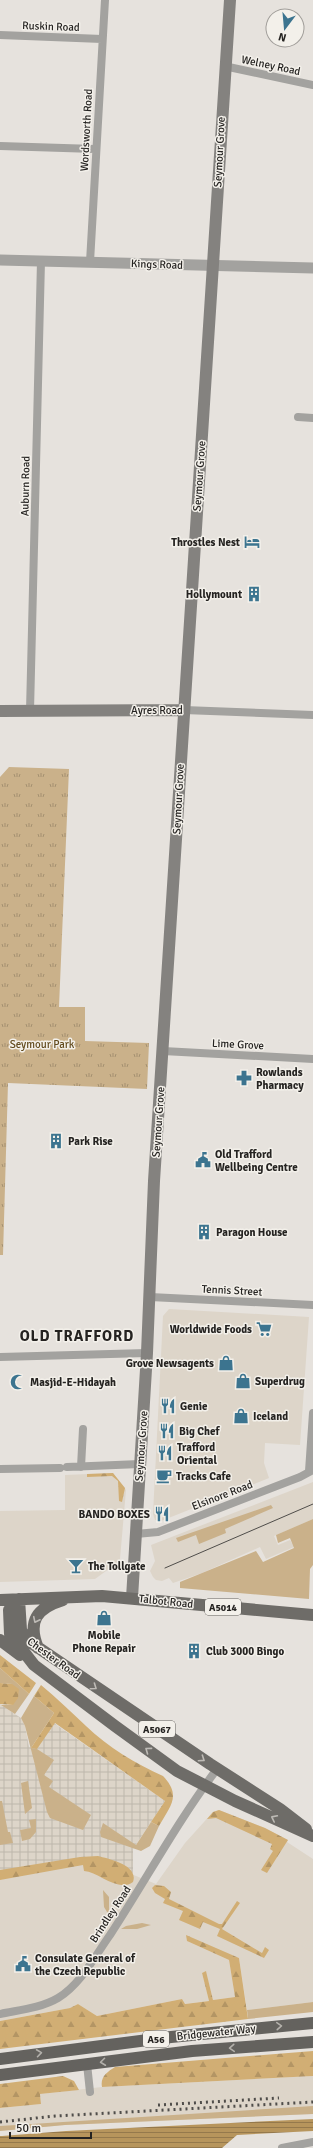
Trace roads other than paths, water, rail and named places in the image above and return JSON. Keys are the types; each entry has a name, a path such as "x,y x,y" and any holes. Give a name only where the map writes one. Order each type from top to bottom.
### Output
{"highway":[{"name":"Bridgewater Way","path":"0,2059 164,2038 313,2023"},
{"name":"Bridgewater Way","path":"0,2075 192,2051 313,2042"}],"main road":[{"name":"Seymour Grove","path":"132,1598 150,1297 151,1234 213,266 224,66 230,0"},
{"name":"Ayres Road","path":"0,711 184,710"},
{"name":"Talbot Road","path":"18,1599 80,1596 132,1598 313,1615"},
{"path":"38,1648 32,1628 42,1610 53,1603 80,1596"},
{"name":"A5014","path":"0,1600 18,1599"},
{"name":"Chester Road","path":"18,1599 21,1630 27,1640 218,1770 296,1820 311,1834"},
{"name":"Chester Road","path":"18,1599 9,1610 10,1634 34,1665 177,1771 287,1826 311,1834"},
{"name":"A5067","path":"0,1640 34,1665"}],"street":[{"name":"Wordsworth Road","path":"90,262 95,149 105,0"},
{"name":"Ruskin Road","path":"0,35 102,39"},
{"name":"Welney Road","path":"224,66 313,85"},
{"path":"0,146 95,149"},
{"name":"Kings Road","path":"0,260 313,268"},
{"name":"Auburn Road","path":"30,711 41,261"},
{"path":"298,417 313,418"},
{"name":"Ayres Road","path":"184,710 313,715"},
{"name":"Lime Grove","path":"163,1051 313,1059"},
{"name":"Tennis Street","path":"150,1297 313,1305"},
{"path":"0,1357 147,1353"},
{"path":"311,1470 313,1413"},
{"path":"81,1467 83,1429"},
{"path":"0,1470 140,1464"},
{"name":"Elsinore Road","path":"136,1534 150,1534 171,1528 306,1475 311,1470"},
{"name":"Brindley Road","path":"0,2014 30,2008 51,2001 63,1994 75,1983 129,1905 178,1825 218,1770"},
{"path":"87,2064 90,2092"},
{"path":"282,2148 313,2142"}],"tram line":[{"path":"165,1568 313,1504"}],"railway":[{"path":"158,2105 279,2098"},
{"path":"0,2122 55,2116 313,2102"}],"place":[{"name":"Throstles Nest","path":"252,542"},
{"name":"Hollymount","path":"254,594"},
{"name":"Rowlands Pharmacy","path":"244,1078"},
{"name":"Park Rise","path":"56,1141"},
{"name":"Old Trafford Wellbeing Centre","path":"203,1160"},
{"name":"Paragon House","path":"204,1232"},
{"name":"Worldwide Foods","path":"264,1329"},
{"name":"Grove Newsagents","path":"226,1363"},
{"name":"Superdrug","path":"243,1381"},
{"name":"Masjid-E-Hidayah","path":"18,1382"},
{"name":"Genie","path":"168,1406"},
{"name":"Iceland","path":"241,1416"},
{"name":"Big Chef","path":"167,1431"},
{"name":"Trafford Oriental","path":"165,1453"},
{"name":"Tracks Cafe","path":"164,1476"},
{"name":"BANDO BOXES","path":"162,1514"},
{"name":"The Tollgate","path":"76,1566"},
{"name":"Mobile Phone Repair","path":"104,1618"},
{"name":"Club 3000 Bingo","path":"194,1651"},
{"name":"Consulate General of the Czech Republic","path":"23,1964"}],"district":[{"name":"OLD TRAFFORD","path":"77,1336"}],"park label":[{"name":"Seymour Park","path":"42,1044"}]}
